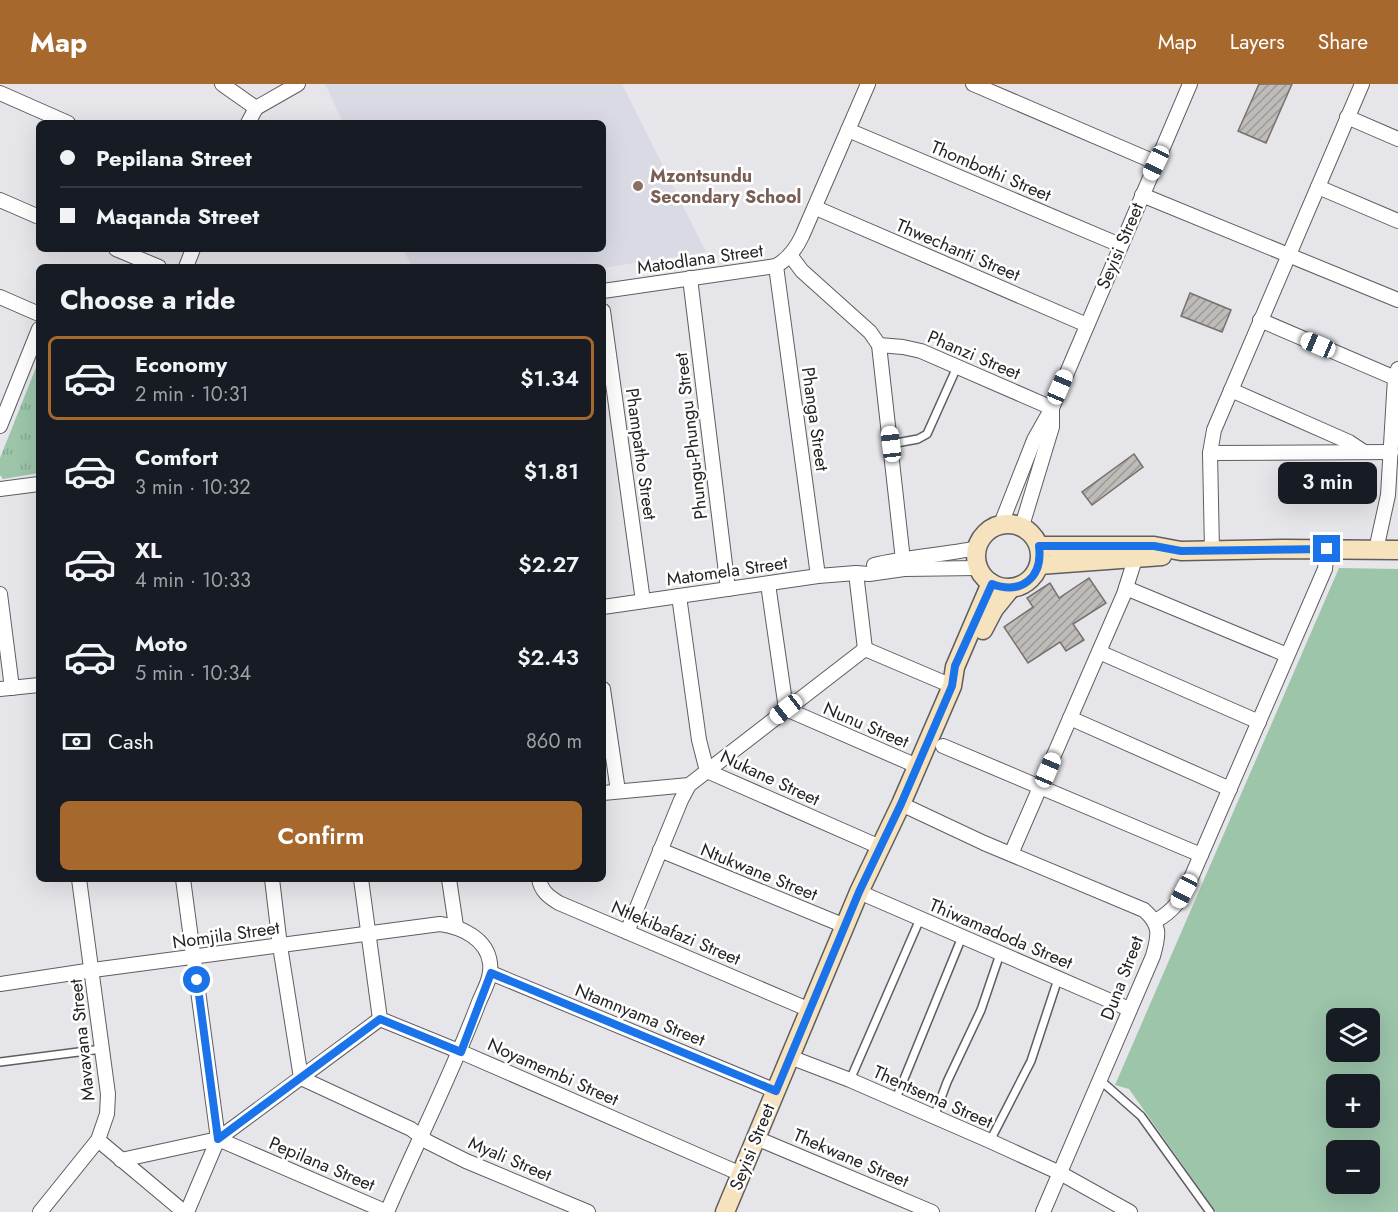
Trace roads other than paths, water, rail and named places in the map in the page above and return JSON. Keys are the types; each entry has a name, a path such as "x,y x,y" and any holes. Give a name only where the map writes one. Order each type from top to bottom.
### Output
{"street":[{"path":"222,84 256,108"},
{"path":"250,120 256,108 298,84"},
{"name":"Matodlana Street","path":"606,291 776,266 790,255 796,248 816,208 867,84"},
{"path":"973,84 1156,163"},
{"name":"Seyisi Street","path":"1001,524 1034,440 1052,408 1190,84"},
{"path":"1212,550 1210,453 1214,430 1362,84"},
{"path":"0,93 61,120"},
{"path":"1347,117 1398,139"},
{"name":"Thombothi Street","path":"848,130 1120,245"},
{"path":"1318,186 1398,221"},
{"path":"1142,195 1398,300"},
{"path":"0,200 36,216"},
{"name":"Thwechanti Street","path":"816,208 1087,325"},
{"path":"123,252 152,264"},
{"path":"790,255 802,271 870,332 879,345 904,564"},
{"name":"Phanga Street","path":"776,266 818,576"},
{"name":"Phungu-Phungu Street","path":"690,278 728,589"},
{"path":"0,297 36,313"},
{"path":"1260,320 1397,373 1388,495 1376,550"},
{"name":"Phampatho Street","path":"606,334 643,601"},
{"path":"0,426 6,393 36,335"},
{"name":"Phanzi Street","path":"879,345 911,348 1052,408"},
{"path":"1231,390 1341,438 1364,452"},
{"name":"Seyisi Street","path":"1022,526 1052,427 1052,408"},
{"path":"1210,453 1391,452"},
{"path":"0,489 36,484"},
{"path":"1001,524 1022,526 1031,532 1039,546 1039,565 1029,581 1011,588 992,584 978,568 976,558 979,541 988,530 1001,524"},
{"path":"1039,546 1154,546 1181,551 1398,550"},
{"name":"Matomela Street","path":"904,564 977,548"},
{"path":"1155,921 1168,914 1177,904 1201,855 1325,569 1327,549"},
{"path":"1039,565 1156,558 1181,551"},
{"path":"1011,854 1126,588 1135,559"},
{"name":"Matomela Street","path":"606,607 818,576 856,573 866,567 904,564 978,568"},
{"path":"856,573 864,643"},
{"path":"768,584 786,709"},
{"name":"Seyisi Street","path":"725,1212 859,892 901,804 952,686 955,666 992,584"},
{"name":"Seyisi Street","path":"952,686 963,673 994,609 1011,588"},
{"path":"1126,588 1287,655"},
{"path":"0,594 6,689 36,685"},
{"name":"Nukane Street","path":"679,596 699,740 707,771 880,848"},
{"path":"864,643 952,686"},
{"path":"627,932 681,800 690,785 786,709 864,643"},
{"path":"1099,652 1259,722"},
{"path":"606,709 618,791"},
{"name":"Nunu Street","path":"786,709 917,766"},
{"path":"1070,718 1230,789"},
{"path":"943,746 1201,855"},
{"path":"606,793 690,785"},
{"name":"Duna Street","path":"901,804 1011,854 1144,910 1155,921 1158,934 1153,956 1042,1212"},
{"name":"Ntukwane Street","path":"660,850 845,926"},
{"name":"Mavavana Street","path":"42,1211 98,1140 103,1129 107,1104 93,970 79,882"},
{"path":"98,1140 185,1212 218,1139 183,882"},
{"path":"272,882 301,1078"},
{"path":"121,1160 218,1139 380,1019 361,882"},
{"path":"387,1212 420,1135 461,1052 491,973 488,952 482,944 456,926 450,882"},
{"name":"Ntlekibafazi Street","path":"540,882 549,897 559,903 810,1010"},
{"name":"Thiwamadoda Street","path":"859,892 1129,1009"},
{"name":"Nomjila Street","path":"0,984 440,924 456,926"},
{"name":"Ntamnyama Street","path":"491,973 776,1091"},
{"name":"Noyamembi Street","path":"380,1019 741,1174"},
{"name":"Thentsema Street","path":"790,1057 850,1080 1060,1173 1130,1212"},
{"name":"Myali Street","path":"301,1078 411,1128 428,1142 466,1161 588,1212"},
{"name":"Thekwane Street","path":"756,1138 932,1212"},
{"name":"Pepilana Street","path":"218,1139 387,1212"}],"lane":[{"path":"891,444 918,439 927,434 957,367"},
{"path":"850,1080 920,919"},
{"path":"895,1101 962,938"},
{"path":"934,1117 947,1082 981,1010 1000,954"},
{"path":"990,1142 1031,1061 1058,979"},
{"path":"0,1062 102,1049"},
{"path":"1100,1080 1141,1116 1210,1212"}],"place":[{"name":"Mzontsundu Secondary School","path":"638,186"}]}
